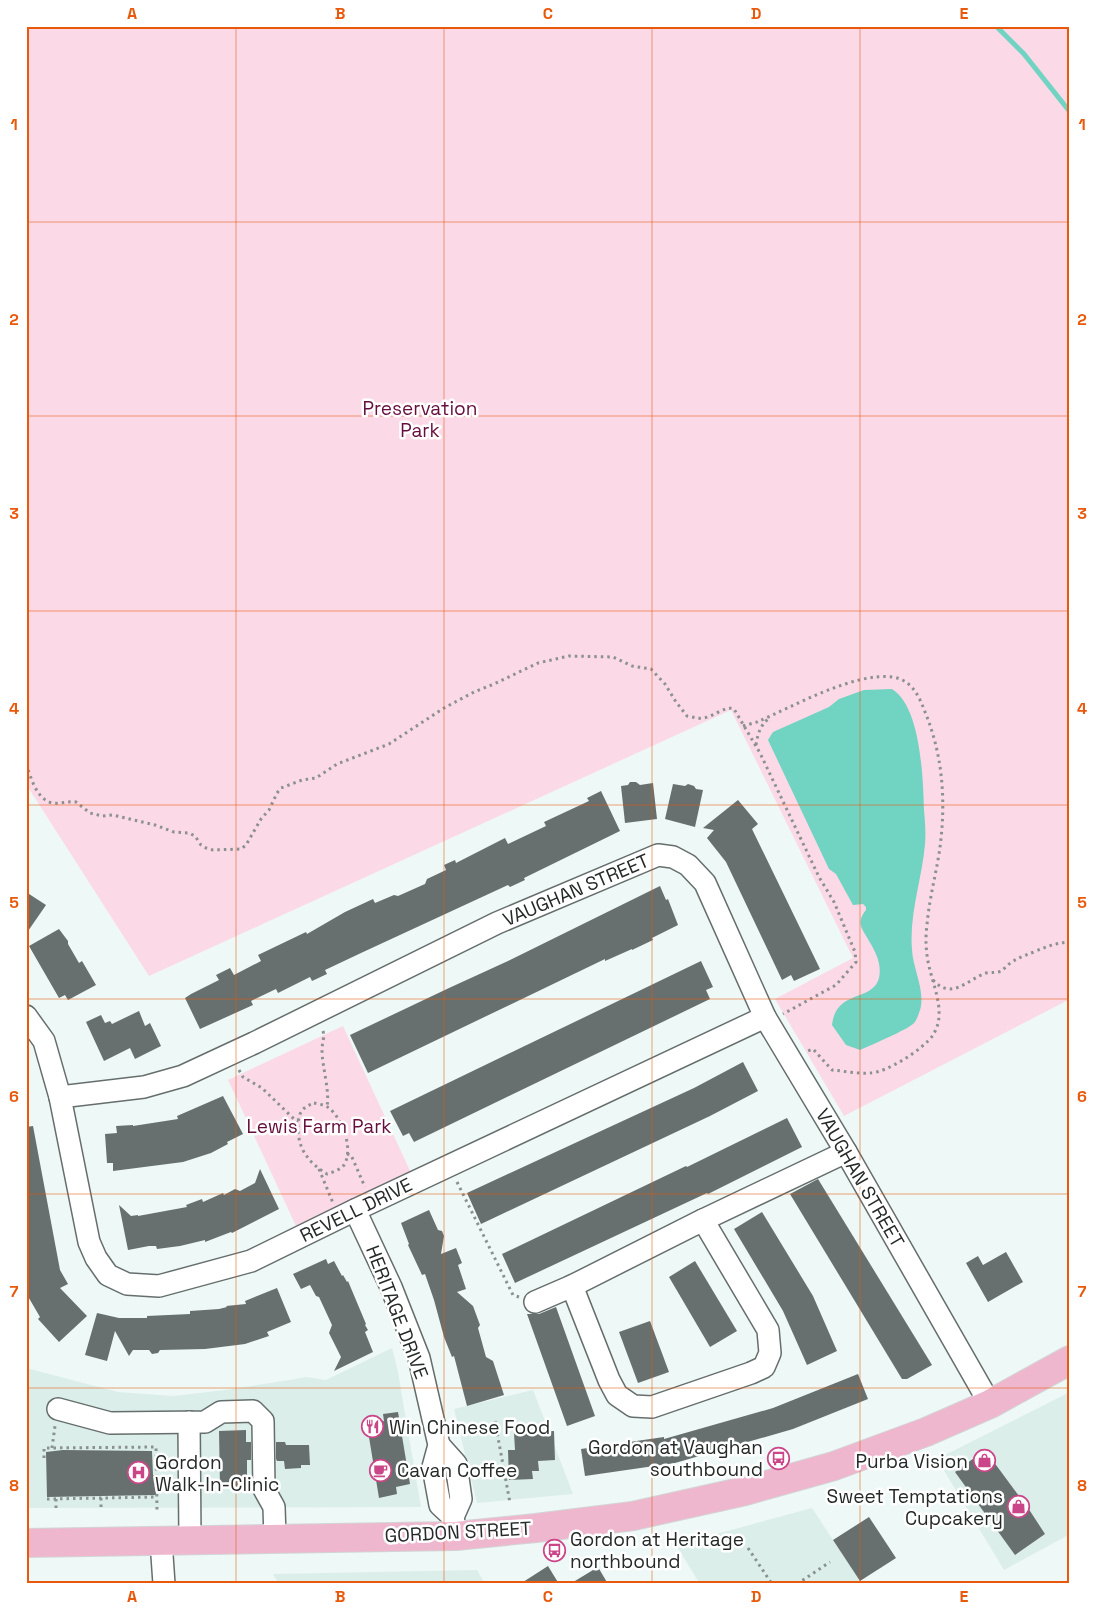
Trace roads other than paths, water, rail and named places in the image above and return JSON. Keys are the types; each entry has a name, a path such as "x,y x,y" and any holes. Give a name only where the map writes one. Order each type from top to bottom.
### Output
{"main road":[{"name":"GORDON STREET","path":"26,1543 275,1538 455,1526 536,1528 633,1516 745,1491 834,1466 926,1432 990,1404 1070,1360"}],"street":[{"name":"VAUGHAN STREET","path":"60,1097 144,1087 183,1076 497,923 658,855 674,857 688,865 705,883 766,1020 846,1152 990,1404"},
{"name":"REVELL DRIVE","path":"26,1016 44,1041 60,1097 89,1242 96,1258 108,1275 127,1284 159,1286 251,1261 356,1209 766,1020"},
{"path":"535,1302 572,1286 703,1220 846,1152"},
{"name":"HERITAGE DRIVE","path":"356,1209 391,1287 419,1358 439,1445 433,1468 440,1505 455,1526"},
{"path":"572,1286 609,1380 617,1395 633,1406 652,1407 751,1374 764,1367 770,1353 768,1330 703,1220"},
{"path":"58,1408 110,1423 205,1422 221,1412 253,1411 263,1421 264,1489 274,1507 275,1538"},
{"path":"189,1422 190,1540"},
{"path":"161,1541 164,1584"}],"waterway":[{"path":"996,26 1024,54 1070,112"}],"place":[{"name":"Win Chinese Food","path":"373,1427"},
{"name":"Gordon at Vaughan southbound","path":"779,1458"},
{"name":"Purba Vision","path":"984,1461"},
{"name":"Cavan Coffee","path":"381,1470"},
{"name":"Gordon Walk-In-Clinic","path":"139,1473"},
{"name":"Sweet Temptations Cupcakery","path":"1019,1507"},
{"name":"Gordon at Heritage northbound","path":"554,1550"}],"park label":[{"name":"Preservation Park","path":"420,419"},
{"name":"Lewis Farm Park","path":"319,1126"}]}
